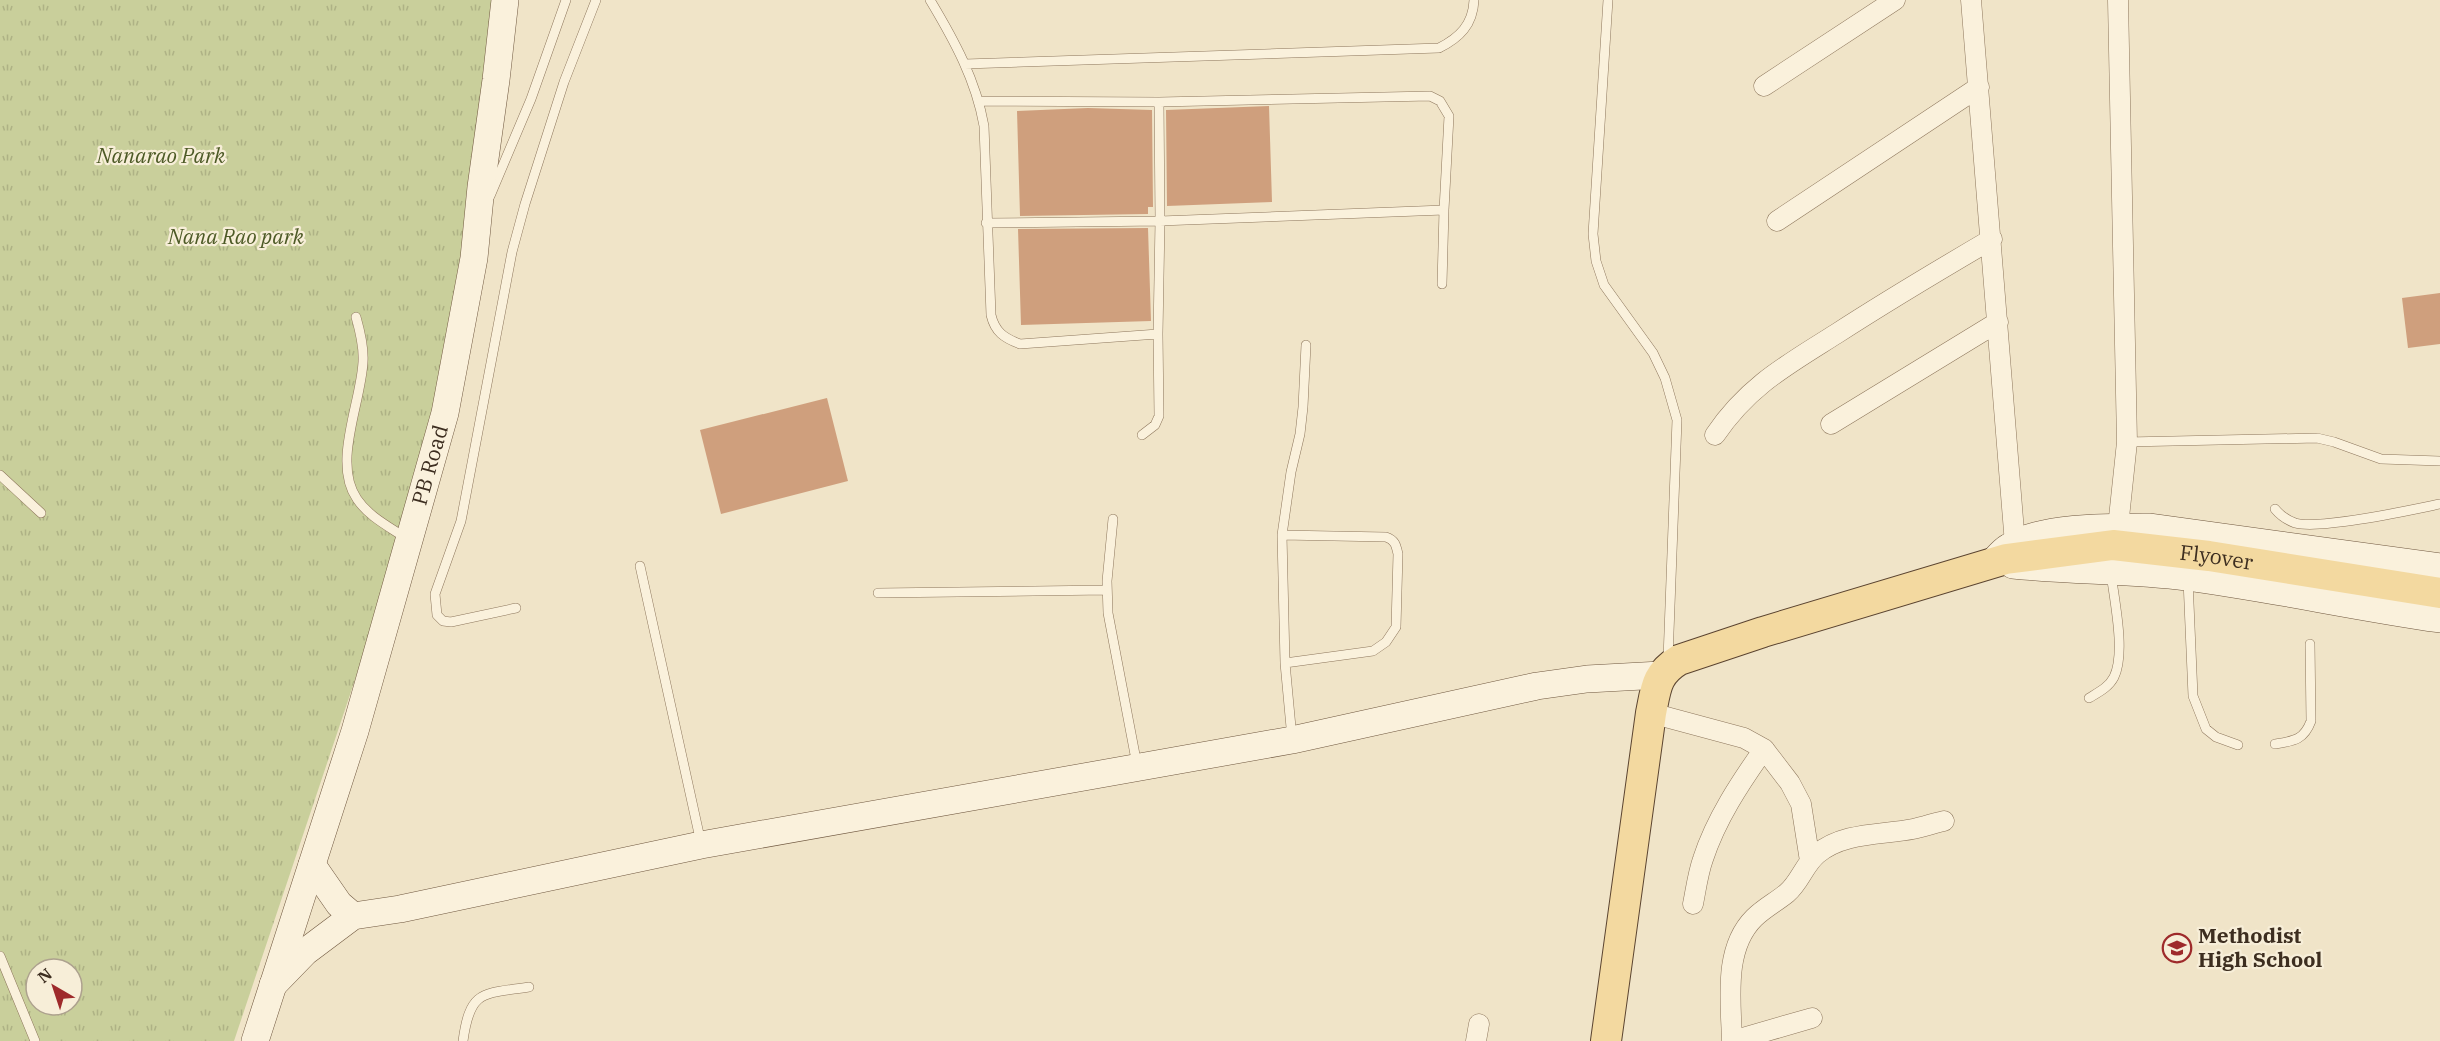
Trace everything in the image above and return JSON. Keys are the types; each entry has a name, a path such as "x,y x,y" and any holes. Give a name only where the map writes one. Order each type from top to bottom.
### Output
{"main road":[{"name":"Flyover","path":"1664,671 1689,656 1992,563 2022,550 2113,545 2137,547 2209,556 2440,593"},
{"path":"1605,1041 1651,713 1664,671"}],"street":[{"name":"PB Road","path":"255,1041 358,720 445,412 474,258 505,0"},
{"path":"1764,86 1895,0"},
{"path":"1971,0 1998,322 2022,550"},
{"path":"2118,0 2127,441 2118,527"},
{"path":"1777,221 1979,87"},
{"path":"1715,435 1737,405 1770,377 1890,299 1992,239"},
{"path":"1830,424 1998,322"},
{"path":"2022,550 2039,534 2118,527 2150,527 2440,567"},
{"path":"1992,563 2052,569 2110,569 2188,578 2440,619"},
{"path":"273,985 305,952 353,916 400,909 701,845 1292,740 1537,686 1587,678 1664,671"},
{"path":"1651,713 1744,738 1764,749 1790,783 1801,804 1810,861"},
{"path":"1693,904 1703,860 1714,833 1730,802 1764,749"},
{"path":"1812,1018 1761,1038 1732,1041 1732,971 1735,953 1744,931 1753,919 1795,886 1810,861 1826,847 1846,839 1913,829 1944,821"},
{"path":"312,865 339,904 353,916"}],"lane":[{"path":"477,228 531,99 566,0"},
{"path":"516,608 451,622 443,621 437,615 435,594 461,521 474,462 500,306 525,204 564,82 596,0"},
{"path":"930,0 965,64 980,101 984,126 991,315 998,332 1005,338 1020,344 1158,334"},
{"path":"965,64 1439,48 1456,39 1468,24 1474,0"},
{"path":"1608,0 1593,234 1596,261 1604,285 1653,353 1665,378 1677,420 1664,671"},
{"path":"980,101 1159,102 1430,96 1440,101 1449,116 1442,284"},
{"path":"1142,435 1155,425 1159,416 1159,102"},
{"path":"986,223 1160,221 1444,210"},
{"path":"356,317 361,334 363,362 347,457 348,479 356,498 370,514 410,540"},
{"path":"1292,740 1285,663 1282,535 1303,407 1306,345"},
{"path":"2127,441 2317,438 2381,459 2440,460"},
{"path":"0,475 41,513"},
{"path":"2276,509 2284,518 2296,523 2328,523 2440,504"},
{"path":"1113,519 1107,590 1108,613 1138,768"},
{"path":"1282,535 1386,537 1392,539 1396,544 1398,554 1396,627 1386,642 1373,651 1285,663"},
{"path":"640,566 701,845"},
{"path":"2090,698 2106,688 2118,667 2110,569"},
{"path":"2188,578 2193,696 2206,729 2216,737 2238,745"},
{"path":"878,593 1107,590"},
{"path":"2275,744 2295,741 2307,733 2311,721 2310,644"},
{"path":"0,956 35,1041"},
{"path":"463,1041 466,1017 474,1001 485,994 529,987"}],"green space":[{"name":"Nana Rao park","path":"0,0 503,0 448,402 234,1041 0,1041"}],"building":[{"path":"1269,106 1272,202 1167,206 1166,110"},
{"path":"1088,108 1152,110 1153,207 1148,207 1148,214 1020,216 1017,111"},
{"path":"1148,228 1151,321 1021,325 1018,229"},
{"path":"2440,293 2440,344 2408,348 2402,298"},
{"path":"827,398 848,481 721,514 700,430"}],"place":[{"name":"Methodist High School","path":"2177,948"}],"park label":[{"name":"Nanarao Park","path":"161,156"}]}
